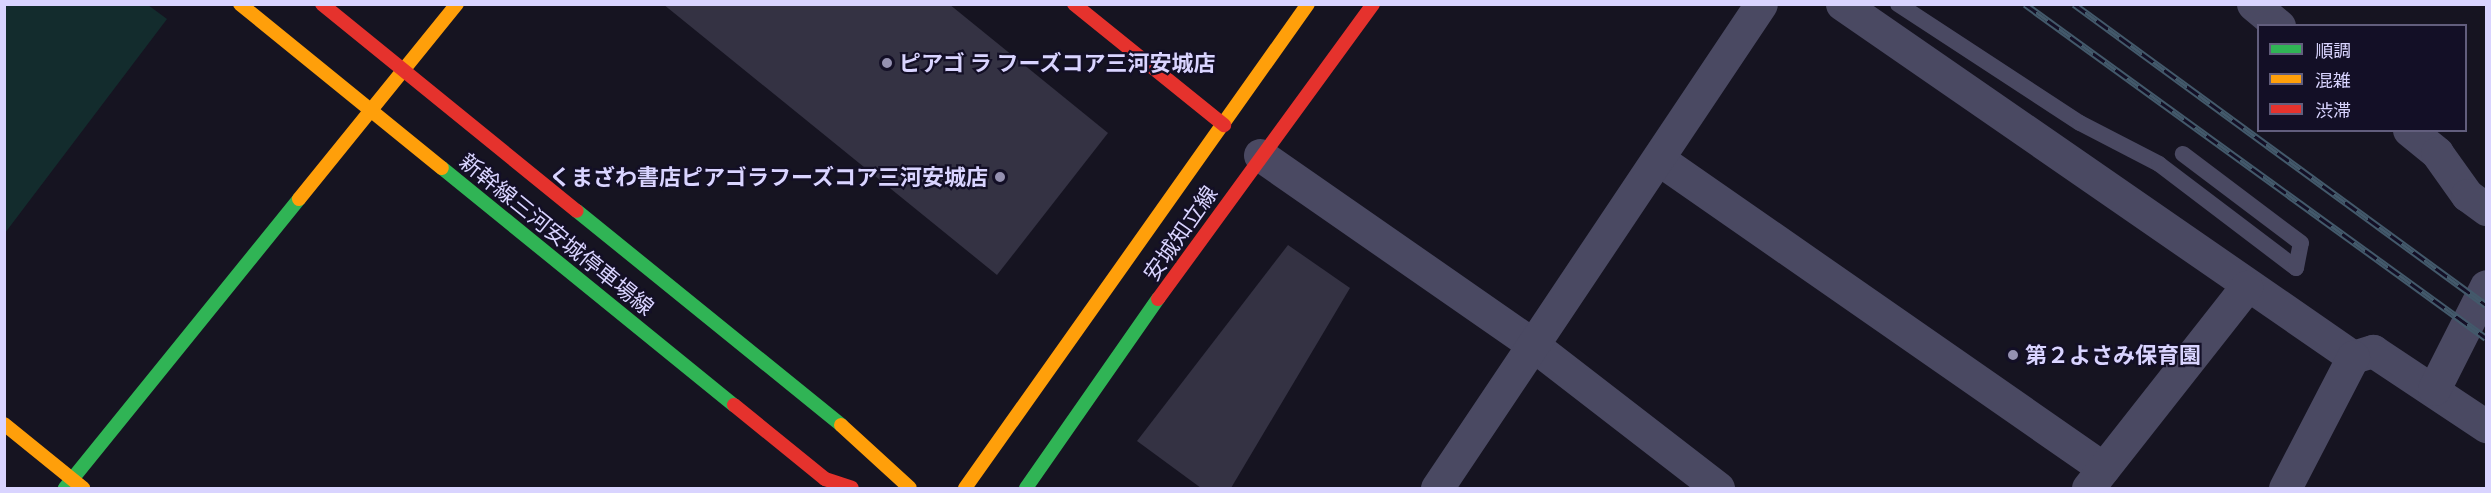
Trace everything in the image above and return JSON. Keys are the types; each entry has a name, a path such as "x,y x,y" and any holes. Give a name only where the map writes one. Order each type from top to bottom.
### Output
{"main road":[{"name":"新幹線三河安城停車場線","path":"240,4 825,479 852,489"},
{"name":"新幹線三河安城停車場線","path":"322,4 854,436 910,489"},
{"path":"68,484 457,4"},
{"path":"1074,4 1224,125"},
{"name":"安城知立線","path":"965,489 1308,4"},
{"name":"安城知立線","path":"1026,489 1260,156 1372,4"},
{"path":"4,424 68,484 83,489"}],"street":[{"path":"1437,489 1660,160 1761,4"},
{"path":"1842,4 2246,287 2353,357"},
{"path":"2411,132 2437,153 2467,195 2487,209"},
{"path":"1260,156 1533,345 1718,489"},
{"path":"1660,160 2095,478 2246,287"},
{"path":"2434,389 2487,286"},
{"path":"2285,489 2353,357 2373,351 2487,426"}],"lane":[{"path":"1898,4 2080,123 2159,164 2296,268 2301,243 2183,154"}],"green space":[{"path":"5,4 148,5 167,19 5,233"}],"building":[{"path":"663,4 949,4 1108,133 997,275"},
{"path":"1288,245 1350,288 1231,488 1201,488 1137,441"}],"railway":[{"path":"2025,4 2486,338"},
{"path":"2074,4 2486,305"}],"traffic: fast":[{"path":"442,168 734,405"},
{"path":"65,488 299,199"},
{"path":"577,211 841,425"},
{"path":"1026,488 1158,299"}],"traffic: slow":[{"path":"240,4 442,168"},
{"path":"299,199 457,4"},
{"path":"965,488 1308,4"},
{"path":"4,424 83,488"},
{"path":"841,425 910,488"}],"traffic: jam":[{"path":"322,4 577,211"},
{"path":"1074,4 1224,125"},
{"path":"1158,299 1373,4"},
{"path":"734,405 825,479 852,488"}],"place":[{"name":"ピアゴ ラ フーズコア三河安城店","path":"887,63"},
{"name":"くまざわ書店ピアゴラフーズコア三河安城店","path":"1000,177"},
{"name":"第２よさみ保育園","path":"2013,355"}]}
